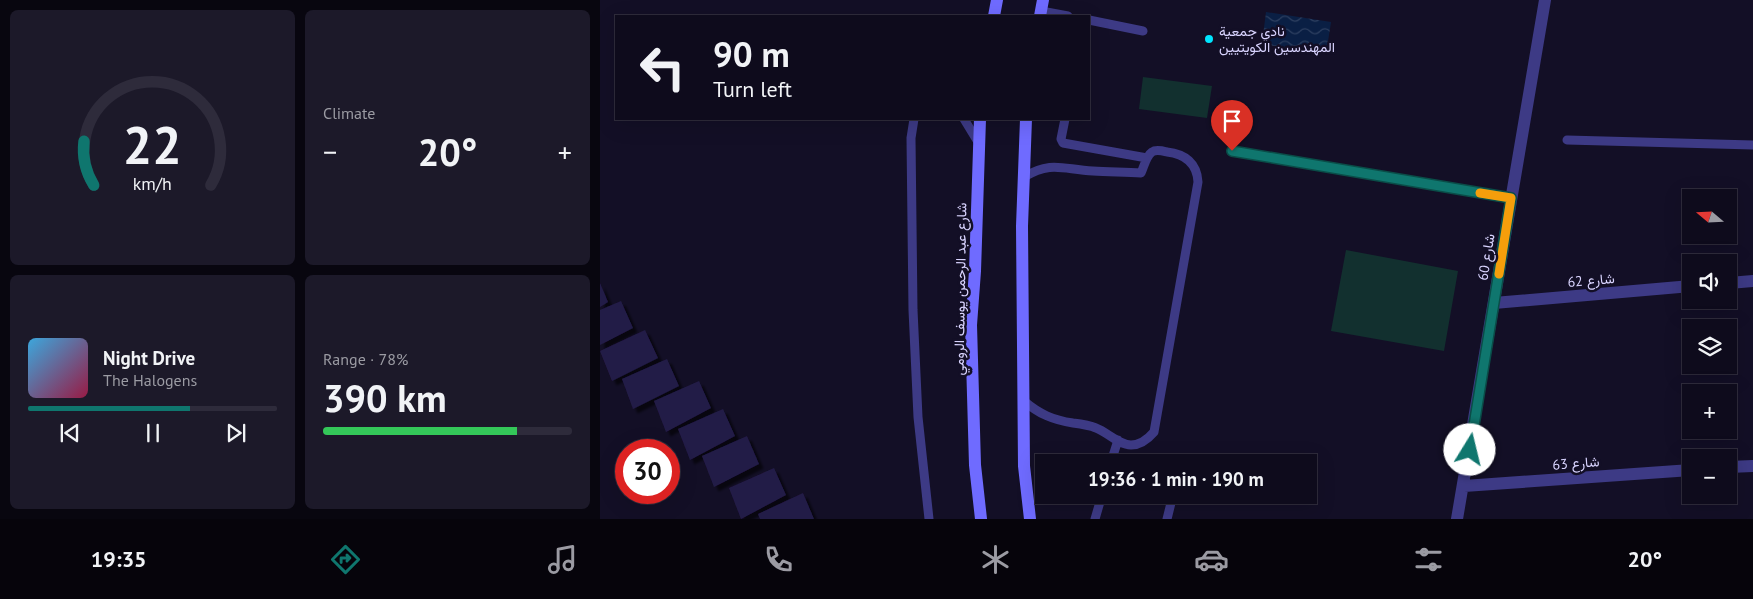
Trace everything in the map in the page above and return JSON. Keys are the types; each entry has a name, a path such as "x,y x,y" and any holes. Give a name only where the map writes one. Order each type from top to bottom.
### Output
{"main road":[{"path":"994,15 997,0"},
{"name":"شارع عبد الرحمن يوسف الرومي","path":"980,120 971,325 975,465 981,519"},
{"path":"1026,120 1022,226 1024,466 1030,519"}],"street":[{"name":"شارع 60","path":"1458,519 1544,0"},
{"path":"1737,282 1753,281"},
{"name":"شارع 62","path":"1494,303 1682,287"},
{"path":"1737,467 1753,466"},
{"name":"شارع 63","path":"1464,486 1682,471"}],"lane":[{"path":"1041,9 1064,15"},
{"path":"1090,20 1143,30"},
{"path":"914,120 911,138 913,310 920,445 929,519"},
{"path":"965,120 979,144"},
{"path":"1065,120 1061,139 1063,143 1147,158"},
{"path":"1567,140 1753,144"},
{"path":"1024,177 1035,171 1057,166 1091,171 1141,173 1151,152 1157,150 1182,155 1193,164 1198,176 1154,432 1150,437 1137,444 1127,445 1090,426 1046,417 1024,401"},
{"path":"1232,151 1511,198"},
{"path":"1114,454 1118,440"},
{"path":"1095,519 1099,504"},
{"path":"1167,519 1171,504"}],"green space":[{"path":"1143,77 1212,86 1207,118 1139,109"},
{"path":"1346,250 1458,271 1444,351 1331,331"}],"water":[{"path":"1266,12 1331,22 1326,54 1262,44"}],"building":[{"path":"600,283 608,302 600,307"},
{"path":"621,301 633,328 600,345 600,310"},
{"path":"645,330 658,358 612,381 600,351"},
{"path":"667,359 679,386 633,409 622,379"},
{"path":"699,381 711,408 666,432 654,401"},
{"path":"723,409 735,436 690,460 678,429"},
{"path":"747,436 759,464 714,487 702,456"},
{"path":"774,468 786,495 741,519 729,488"},
{"path":"803,493 814,519 760,519 758,514"}],"slow traffic":[{"path":"1480,193 1511,198 1499,274"}],"place":[{"name":"نادي جمعية المهندسين الكويتيين","path":"1209,39"}],"route":[{"path":"1232,151 1511,198 1470,450"}]}
